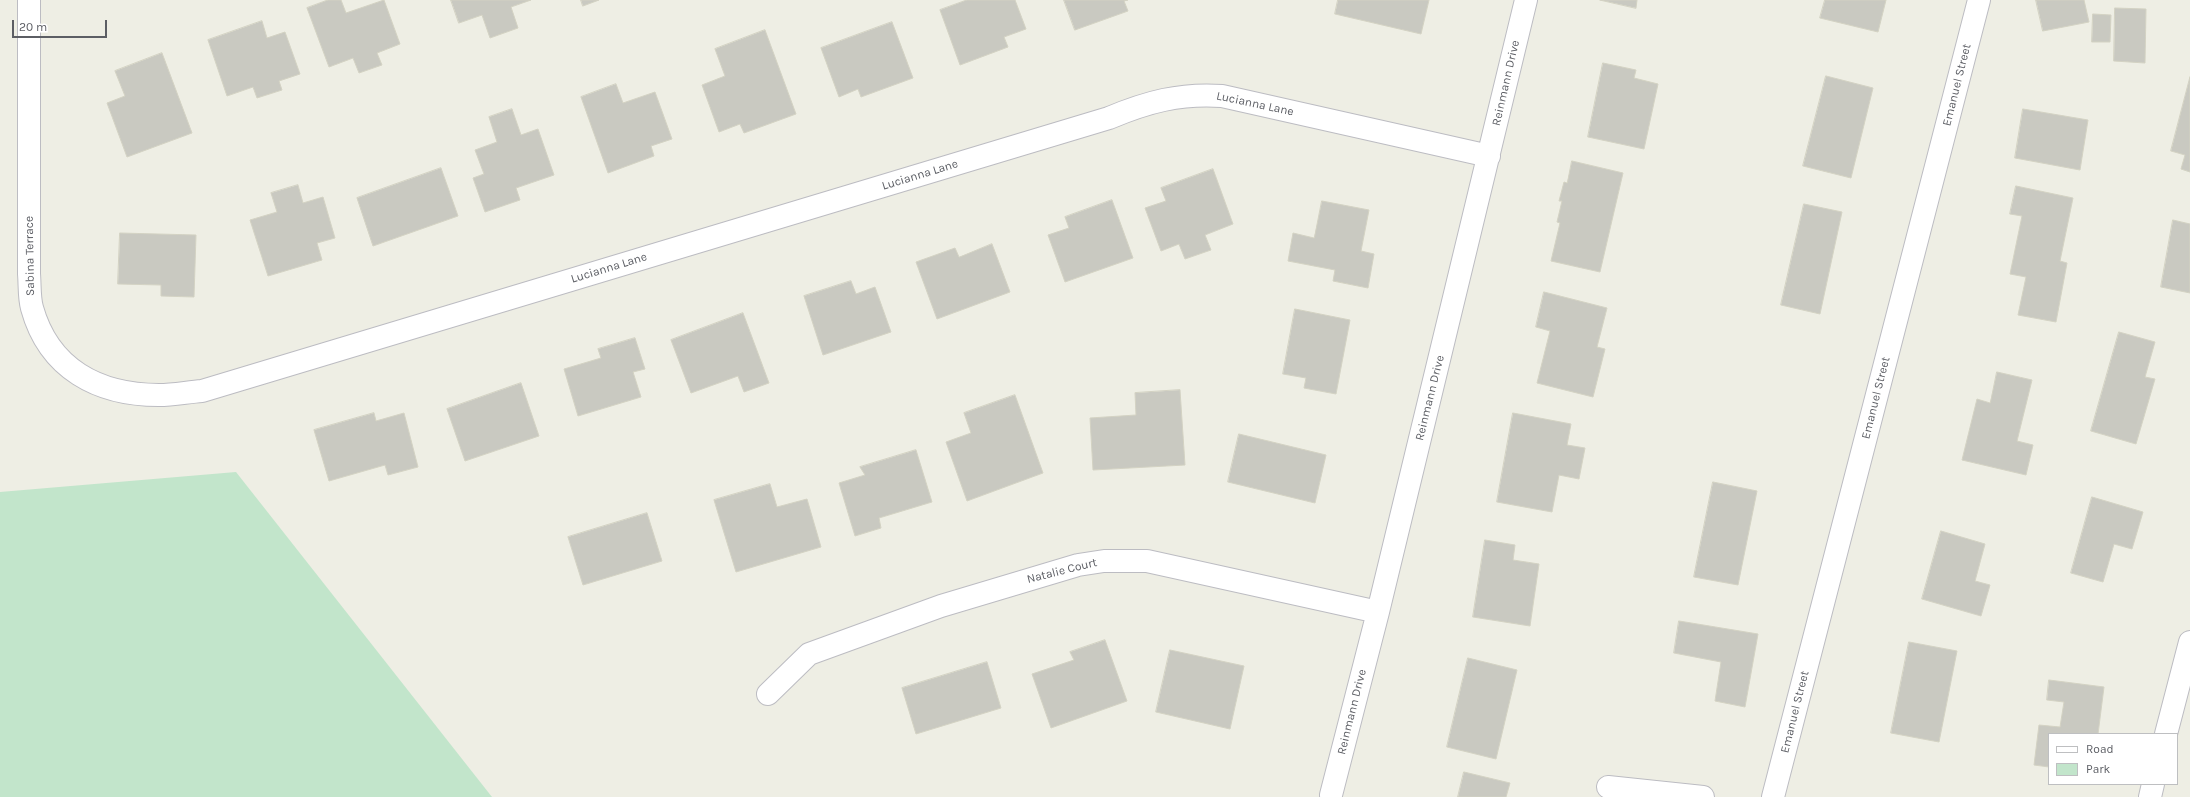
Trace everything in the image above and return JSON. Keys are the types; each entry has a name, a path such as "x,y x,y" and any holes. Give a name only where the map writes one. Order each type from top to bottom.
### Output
{"street":[{"name":"Sabina Terrace","path":"30,0 29,274 32,307 46,342 59,359 76,374 91,382 116,390 159,395 202,391 357,344"},
{"name":"Reinmann Drive","path":"1331,795 1378,612 1526,0"},
{"name":"Emanuel Street","path":"1773,797 1979,0"},
{"name":"Lucianna Lane","path":"357,344 1109,118 1136,106 1179,96 1222,96 1489,156"},
{"name":"Natalie Court","path":"768,694 809,654 941,606 1078,565 1104,561 1147,560 1378,612"},
{"path":"2166,733 2190,642"},
{"path":"2150,797 2153,785"},
{"path":"1608,786 1703,797"}],"green space":[{"path":"236,472 492,797 0,797 0,492"}],"building":[{"path":"328,0 341,0 346,13 384,0 400,44 377,53 382,65 359,73 353,58 329,67 307,8"},
{"path":"451,0 531,0 511,7 518,28 490,38 482,15 459,23"},
{"path":"581,0 599,0 583,6"},
{"path":"967,0 1015,0 1026,29 1004,37 1008,47 960,65 940,10"},
{"path":"1064,0 1128,0 1124,1 1128,11 1075,30"},
{"path":"1338,0 1429,0 1421,34 1335,14"},
{"path":"1600,0 1637,0 1636,8"},
{"path":"1825,0 1886,0 1878,32 1820,18"},
{"path":"2036,0 2084,0 2089,22 2043,31"},
{"path":"2115,8 2146,9 2145,63 2114,61"},
{"path":"2093,14 2111,15 2110,42 2092,42"},
{"path":"262,21 267,38 285,32 300,74 279,81 282,90 257,98 253,87 227,96 208,40"},
{"path":"892,22 913,78 861,97 858,89 839,97 821,48"},
{"path":"765,30 796,114 744,133 740,124 719,132 702,85 725,76 715,49"},
{"path":"162,53 192,133 127,157 107,103 125,96 115,71"},
{"path":"1603,63 1636,70 1634,78 1658,84 1644,149 1588,137"},
{"path":"1826,76 1873,88 1851,178 1803,166"},
{"path":"2190,77 2190,172 2181,169 2185,155 2171,151"},
{"path":"616,84 623,103 655,92 672,139 651,146 654,156 608,173 581,97"},
{"path":"512,109 521,135 538,129 554,175 516,188 520,200 485,212 473,178 484,174 475,150 497,142 489,117"},
{"path":"2023,109 2088,120 2080,170 2015,158"},
{"path":"1572,161 1623,173 1600,272 1551,261 1560,223 1557,222 1562,201 1559,201 1564,182 1567,183"},
{"path":"441,168 458,216 373,246 357,198"},
{"path":"1213,169 1233,224 1205,235 1211,250 1185,259 1179,244 1161,251 1145,208 1166,201 1161,188"},
{"path":"298,185 303,203 323,197 335,238 317,243 322,260 268,276 250,220 277,212 271,193"},
{"path":"2016,186 2073,198 2060,261 2067,263 2056,322 2018,315 2026,277 2010,274 2022,216 2010,214"},
{"path":"1112,200 1133,258 1065,282 1048,235 1069,228 1065,217"},
{"path":"1322,201 1369,210 1361,251 1374,254 1368,288 1333,281 1335,270 1288,261 1293,233 1314,238"},
{"path":"1804,204 1842,212 1820,314 1781,305"},
{"path":"2173,220 2190,224 2190,293 2161,287"},
{"path":"120,233 196,235 194,297 161,296 161,285 118,284"},
{"path":"992,244 1010,292 937,319 916,262 955,248 959,257"},
{"path":"851,281 856,294 875,287 891,332 823,355 804,296"},
{"path":"1544,292 1607,308 1597,347 1605,349 1593,397 1537,383 1550,331 1536,327"},
{"path":"1295,309 1350,320 1336,394 1304,388 1306,378 1283,374"},
{"path":"743,313 769,383 744,392 738,376 691,393 671,340"},
{"path":"2119,332 2155,342 2145,377 2155,379 2136,444 2091,431"},
{"path":"635,338 645,369 633,372 641,397 578,416 564,369 601,358 598,349"},
{"path":"1997,372 2032,380 2017,441 2033,445 2026,475 1962,460 1977,399 1990,403"},
{"path":"521,383 539,436 465,461 447,409"},
{"path":"1180,390 1185,465 1093,470 1090,418 1136,415 1135,393"},
{"path":"1015,395 1043,473 967,501 946,442 971,433 964,413"},
{"path":"374,413 376,421 404,413 418,467 388,475 385,465 329,481 314,430"},
{"path":"1513,413 1571,424 1567,445 1585,448 1579,479 1559,475 1552,512 1497,502"},
{"path":"1239,434 1326,455 1315,503 1228,482"},
{"path":"916,450 932,502 879,518 881,528 855,536 839,483 865,475 860,467"},
{"path":"1713,482 1757,491 1738,585 1694,577"},
{"path":"770,484 777,507 807,499 821,547 736,572 714,500"},
{"path":"2092,497 2143,512 2132,549 2114,544 2103,582 2071,573"},
{"path":"647,513 662,561 583,585 568,537"},
{"path":"1941,531 1985,544 1975,581 1990,585 1981,616 1922,599"},
{"path":"1485,540 1515,545 1513,560 1539,564 1530,626 1473,617"},
{"path":"1679,621 1758,634 1745,707 1715,701 1721,662 1674,653"},
{"path":"1105,640 1127,701 1051,728 1032,674 1074,660 1070,652"},
{"path":"1909,642 1957,651 1939,742 1891,733"},
{"path":"1170,650 1244,666 1230,729 1156,712"},
{"path":"1468,658 1517,670 1496,759 1447,747"},
{"path":"987,662 1001,708 916,734 902,688"},
{"path":"2049,680 2104,687 2098,733 2048,733 2048,767 2034,765 2039,725 2060,727 2064,702 2047,700"},
{"path":"1464,772 1510,783 1506,797 1458,797"}]}
